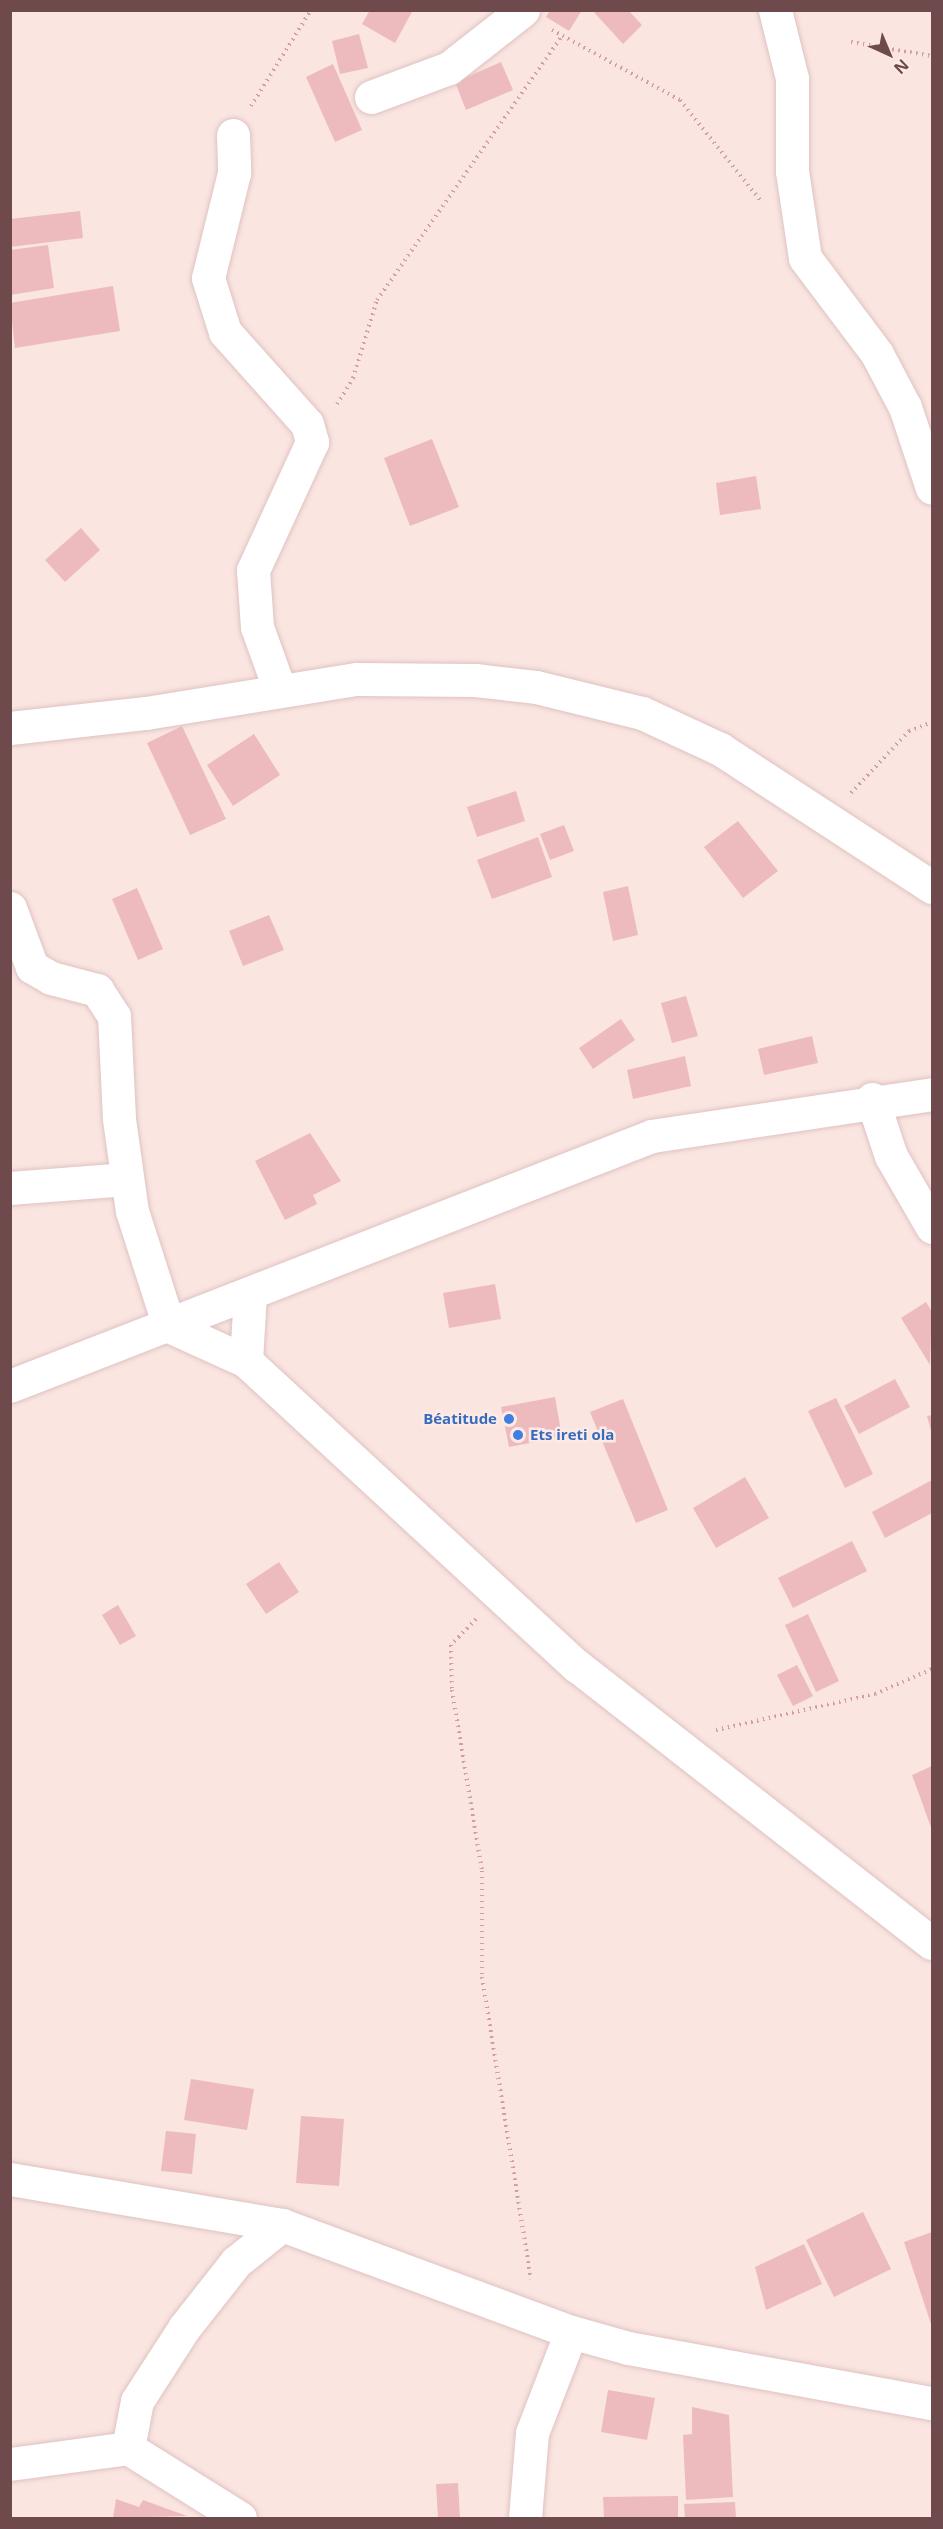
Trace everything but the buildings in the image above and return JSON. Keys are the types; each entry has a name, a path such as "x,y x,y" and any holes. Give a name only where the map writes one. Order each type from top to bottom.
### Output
{"street":[{"path":"776,10 792,78 792,171 805,258 878,354 904,407 933,488"},
{"path":"371,97 449,68 523,11"},
{"path":"233,135 234,173 208,278 225,332 307,424 312,442 253,570 257,627 279,688"},
{"path":"10,728 146,713 279,688 357,679 475,680 591,697 720,749 933,887"},
{"path":"10,908 32,967 51,978 97,990 114,1016 127,1179 132,1211 169,1326 246,1361 499,1595 672,1743 933,1943"},
{"path":"10,1386 652,1136 872,1099 933,1094"},
{"path":"872,1099 891,1156 933,1227"},
{"path":"10,1188 127,1179"},
{"path":"246,1361 250,1294"},
{"path":"10,2179 282,2225 571,2332 628,2348 933,2403"},
{"path":"129,2448 137,2401 184,2328 236,2262 282,2225"},
{"path":"525,2518 532,2433 571,2332"},
{"path":"10,2464 129,2448 240,2518"}],"path":[{"path":"233,135 311,10"},
{"path":"523,11 562,36 680,100 762,204"},
{"path":"312,442 353,378 377,300 562,36"},
{"path":"851,42 933,56"},
{"path":"829,818 909,732 933,722"},
{"path":"499,1595 451,1645 452,1690 482,1871 482,1977 540,2320"},
{"path":"672,1743 875,1694 933,1669"}],"place":[{"name":"Béatitude","path":"509,1419"},
{"name":"Ets ireti ola","path":"518,1435"}]}
